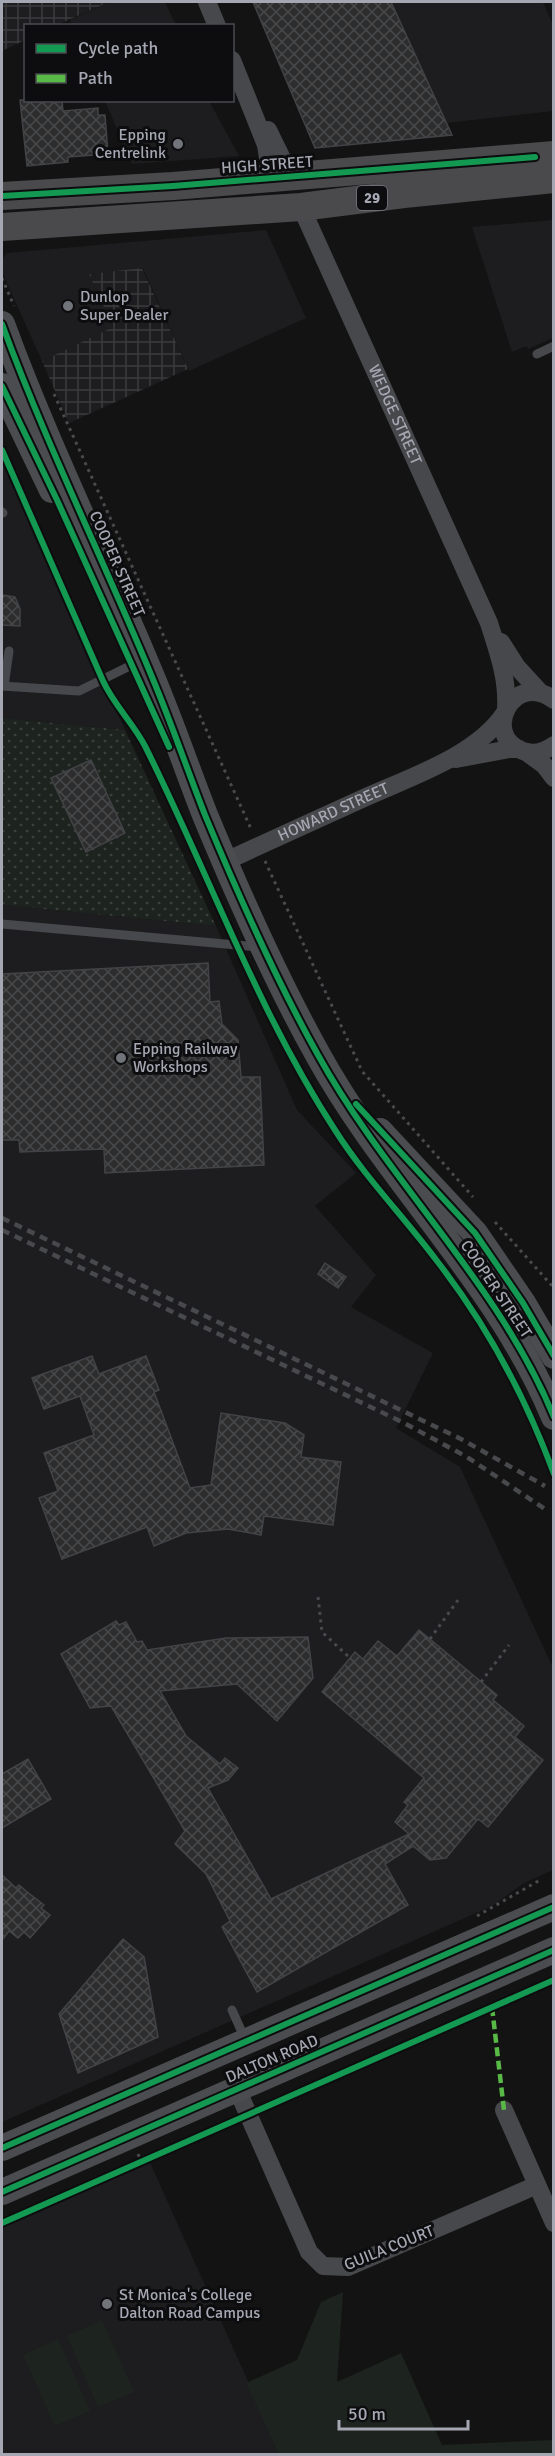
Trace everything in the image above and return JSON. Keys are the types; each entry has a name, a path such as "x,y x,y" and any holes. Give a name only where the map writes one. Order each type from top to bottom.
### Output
{"main road":[{"name":"HIGH STREET","path":"3,196 554,155"},
{"name":"WEDGE STREET","path":"281,177 301,207"},
{"name":"29","path":"2,227 301,207 554,179"},
{"name":"COOPER STREET","path":"9,317 23,382 138,662 174,757 206,816 264,948 323,1064 383,1159 487,1294 545,1377 554,1417"},
{"name":"COOPER STREET","path":"2,386 138,662"},
{"name":"COOPER STREET","path":"323,1064 381,1133 475,1233 523,1303 554,1356"},
{"name":"DALTON ROAD","path":"2,2148 554,1907"},
{"name":"DALTON ROAD","path":"3,2188 237,2089 554,1950"},
{"path":"221,2052 237,2089"}],"street":[{"path":"207,2 216,24"},
{"name":"WEDGE STREET","path":"234,64 249,97 275,141 281,177"},
{"name":"WEDGE STREET","path":"301,207 489,623 504,672 507,691 505,734 523,751"},
{"name":"WEDGE STREET","path":"489,623 518,667 549,695"},
{"name":"HOWARD STREET","path":"226,861 443,762 481,738 520,694 549,695"},
{"name":"HOWARD STREET","path":"443,762 508,748 544,751 554,745"},
{"path":"523,751 544,765 554,778"},
{"name":"GUILA COURT","path":"237,2089 309,2252 323,2266 348,2267 537,2185"},
{"path":"504,2110 554,2223"}],"lane":[{"path":"537,354 554,346"},
{"path":"9,651 3,686 79,691 138,662"},
{"path":"2,924 264,948"},
{"path":"232,2010 246,2042"}],"path":[{"path":"2,278 9,317"},
{"path":"50,384 362,1071 476,1201"},
{"path":"492,1218 554,1288"},
{"path":"318,1597 322,1632 350,1658"},
{"path":"430,1639 458,1600"},
{"path":"481,1682 509,1645"},
{"path":"527,1918 544,1878"},
{"path":"131,2165 151,2157"}],"shaded area":[{"path":"2,2 109,2 59,24 24,24 24,40 2,51"},
{"path":"109,2 165,2 176,24 72,24 70,20"},
{"path":"391,2 543,2 553,25 553,111 447,123"},
{"name":"Epping Centrelink","path":"105,102 210,102 239,156 132,164"},
{"path":"553,220 553,338 528,349 526,346 512,352 472,227"},
{"path":"266,230 306,318 189,371 143,268 89,274 113,327 42,361 2,272 2,259 7,253"},
{"path":"142,268 188,369 69,423 42,361 113,327 89,274"},
{"path":"2,455 16,485 125,730 2,718"},
{"path":"2,718 125,730 216,926 2,905"},
{"path":"2,905 216,926 297,1110 356,1173 315,1206 376,1275 351,1307 433,1353 396,1428 460,1467 554,1670 553,1870 524,1883 492,1906 2,2122"},
{"name":"St Monica's College Dalton Road Campus","path":"149,2160 280,2453 2,2454 2,2225"},
{"path":"343,2292 337,2382 401,2353 442,2445 553,2440 553,2454 279,2454 246,2383 297,2360 321,2302"},
{"path":"102,2320 134,2392 98,2407 67,2336"},
{"path":"58,2339 90,2411 55,2426 23,2355"}],"building":[{"path":"253,2 391,2 452,135 315,148"},
{"path":"20,100 24,102 62,102 63,111 98,108 98,115 105,115 108,154 68,157 68,162 27,166"},
{"path":"2,595 15,597 20,609 20,626 2,625"},
{"path":"91,760 125,833 86,852 51,778"},
{"name":"Epping Railway Workshops","path":"208,963 210,1002 219,1001 222,1024 238,1040 241,1077 260,1077 264,1165 105,1173 104,1149 20,1152 19,1140 2,1140 2,974"},
{"path":"325,1263 346,1277 338,1288 318,1274"},
{"path":"92,1356 99,1374 146,1356 159,1390 154,1392 190,1488 211,1485 221,1413 285,1423 304,1435 301,1457 341,1462 333,1525 264,1516 261,1535 228,1529 186,1533 154,1546 147,1527 62,1559 39,1498 58,1491 44,1453 94,1435 80,1396 44,1409 32,1378"},
{"path":"116,1621 119,1625 126,1622 137,1642 142,1641 147,1650 226,1638 308,1637 313,1678 277,1721 237,1684 160,1691 186,1736 220,1764 225,1758 238,1768 228,1780 208,1788 271,1899 409,1834 395,1822 408,1805 404,1802 424,1778 322,1692 355,1652 363,1659 378,1641 397,1656 419,1630 497,1695 493,1700 524,1726 515,1737 543,1760 488,1827 478,1819 446,1858 430,1860 413,1846 385,1864 408,1905 257,1992 222,1927 230,1921 206,1874 175,1844 185,1831 111,1706 90,1708 61,1654"},
{"path":"28,1759 51,1799 2,1828 2,1774"},
{"path":"2,1875 16,1888 19,1885 44,1905 41,1908 50,1915 30,1938 24,1932 18,1938 9,1931 2,1940"},
{"path":"123,1939 144,1957 158,2037 78,2073 59,2014"}],"railway":[{"path":"2,1218 461,1439 545,1486"},
{"path":"2,1230 404,1423 467,1457 548,1511"}],"marked path":[{"path":"492,2007 504,2110"}],"cycle path":[{"path":"2,196 173,186 535,157"},
{"path":"2,324 37,413 152,677 218,846 287,997 346,1101 503,1321 531,1368 554,1417"},
{"path":"2,386 57,500 169,747"},
{"path":"2,450 103,681 145,746 257,990 281,1037 346,1147 437,1261 472,1310 518,1390 554,1474"},
{"path":"356,1104 475,1233 523,1303 554,1356"},
{"path":"2,2148 554,1907"},
{"path":"2,2192 554,1950"},
{"path":"2,2223 554,1980"}],"place":[{"name":"Epping Centrelink","path":"178,144"},
{"name":"Dunlop Super Dealer","path":"68,306"},
{"name":"Epping Railway Workshops","path":"121,1058"},
{"name":"St Monica's College Dalton Road Campus","path":"107,2304"}]}
